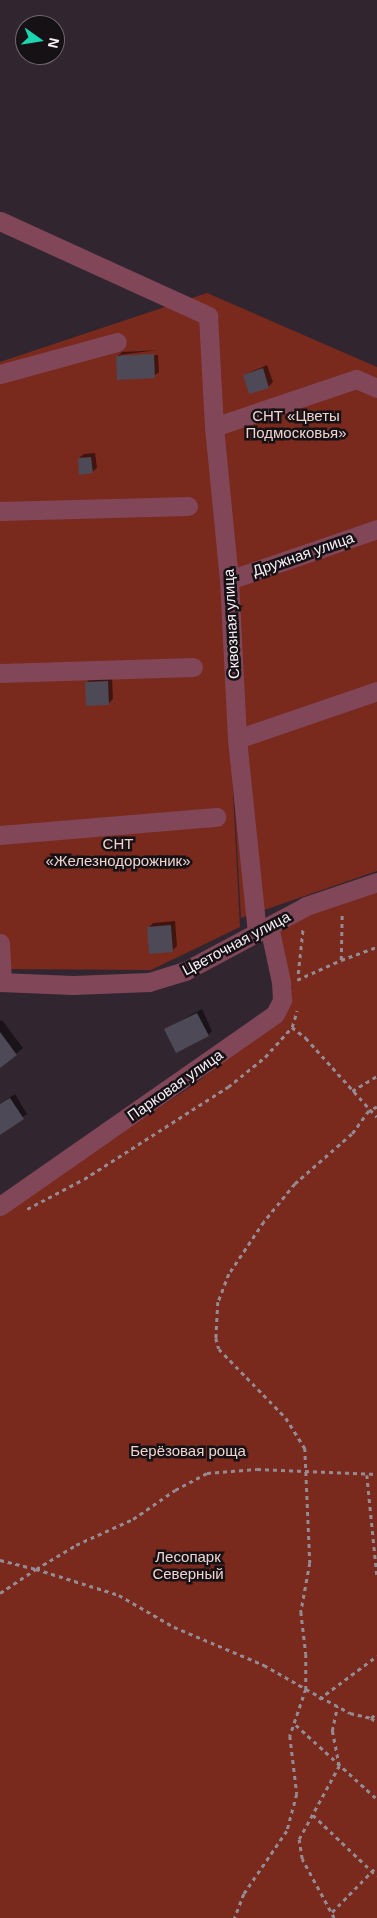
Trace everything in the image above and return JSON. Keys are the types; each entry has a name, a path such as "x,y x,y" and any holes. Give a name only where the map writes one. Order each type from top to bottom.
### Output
{"street":[{"name":"Сквозная улица","path":"0,221 208,316 214,427 229,580 237,739 263,929"},
{"path":"0,374 117,342"},
{"path":"214,427 356,379 377,388"},
{"path":"0,511 188,506"},
{"name":"Дружная улица","path":"229,580 377,529"},
{"path":"0,673 193,667"},
{"path":"237,739 377,691"},
{"path":"0,835 216,817"},
{"name":"Цветочная улица","path":"1,982 73,985 149,982 185,971 306,906 341,896 377,882"},
{"name":"Парковая улица","path":"0,1206 275,1014 282,1000 281,991 263,929"},
{"path":"0,943 1,982"}],"path":[{"path":"341,896 341,960"},
{"path":"297,980 341,960 377,947"},
{"path":"292,1027 306,1038 369,1111 377,1117"},
{"path":"352,1091 377,1076"},
{"path":"236,1918 244,1894 287,1831 297,1794 290,1736 296,1725 306,1689 301,1612 310,1562 305,1448 286,1418 219,1350 216,1338 218,1302 229,1274 294,1184 352,1134 369,1111 377,1106"},
{"path":"0,1593 36,1569 76,1546 133,1519 175,1490 207,1473 257,1469 377,1474"},
{"path":"367,1474 377,1575"},
{"path":"0,1560 36,1569 119,1595 174,1628 264,1665 306,1689 319,1699 371,1718 377,1722"},
{"path":"319,1699 377,1656"},
{"path":"334,1918 302,1859 299,1839 339,1766 332,1731 338,1707"},
{"path":"371,1718 377,1713"},
{"path":"296,1725 377,1799"},
{"path":"312,1815 377,1876"},
{"path":"332,1912 370,1871 377,1866"}],"green space":[{"name":"СНТ «Железнодорожник»","path":"207,293 377,367 377,871 241,918 221,561 240,927 151,970 0,969 0,362"},
{"name":"Лесопарк Северный","path":"377,873 377,1918 0,1918 0,1210 192,1086 237,1051 292,989 274,938 297,907"}],"building":[{"path":"154,354 155,378 117,380 116,356"},
{"path":"263,368 269,388 249,394 243,375"},
{"path":"91,457 93,473 79,475 78,458"},
{"path":"108,681 109,705 86,706 85,682"},
{"path":"171,925 173,952 149,954 147,927"},
{"path":"197,1013 209,1036 176,1053 164,1029"},
{"path":"0,1032 17,1055 0,1068"},
{"path":"10,1098 24,1119 0,1135 0,1104"}],"park label":[{"name":"СНТ «Цветы Подмосковья»","path":"296,424"},
{"name":"Берёзовая роща","path":"188,1451"}]}
